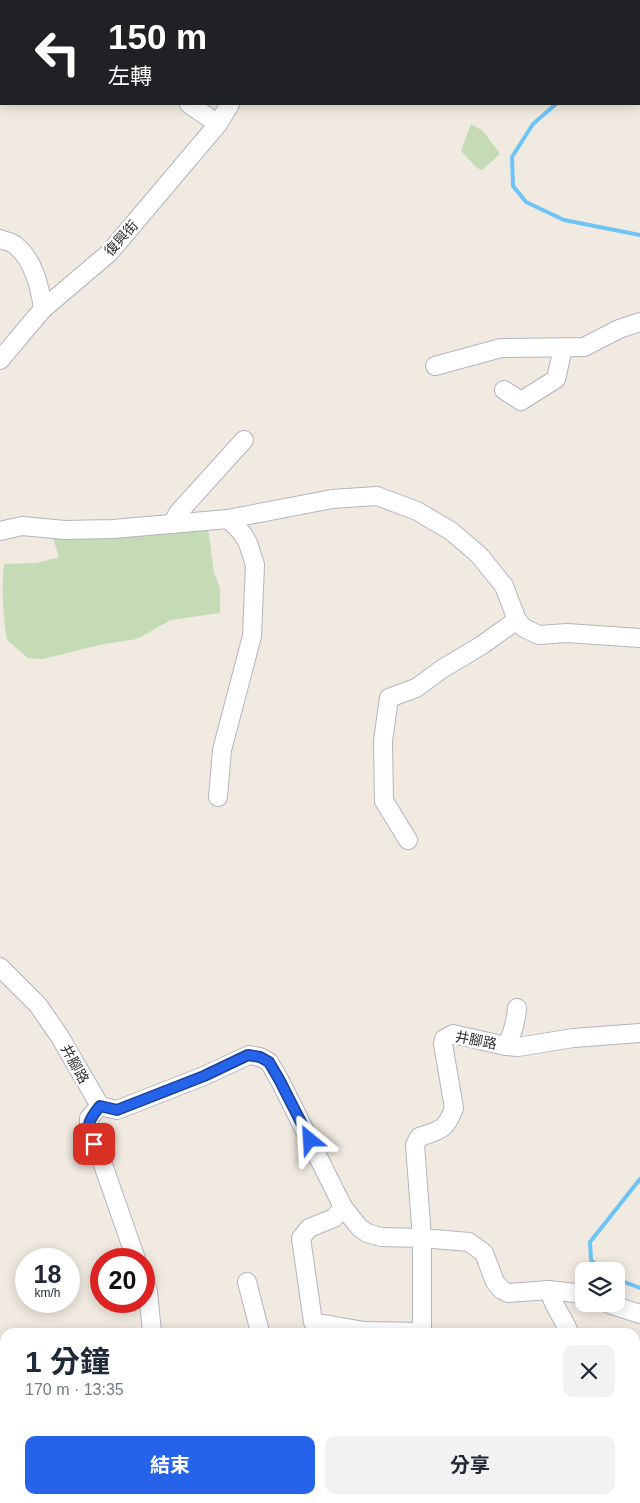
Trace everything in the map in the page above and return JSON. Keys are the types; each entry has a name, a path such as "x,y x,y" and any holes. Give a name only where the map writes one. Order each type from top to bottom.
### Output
{"street":[{"path":"190,105 218,124"},
{"name":"復興街","path":"0,360 43,309 109,253 218,124 229,105"},
{"path":"0,239 14,244 30,262 41,294 43,309"},
{"path":"435,366 501,348 584,347 619,329 640,322"},
{"path":"504,390 521,401 556,379 563,348"},
{"path":"172,524 178,513 244,440"},
{"path":"0,531 22,526 65,530 113,529 228,519 332,499 377,496 418,511 451,531 480,555 504,586 517,620 524,628 539,634 567,633 640,638"},
{"path":"218,797 222,750 252,636 255,565 248,543 242,533 228,519"},
{"path":"408,840 384,801 383,741 388,698 416,688 517,620"},
{"name":"井腳路","path":"0,967 38,1005 60,1037 100,1106"},
{"path":"506,1046 514,1032 517,1008"},
{"name":"井腳路","path":"422,1328 422,1238 415,1145 420,1136 441,1130 451,1117 454,1108 443,1044 444,1039 453,1034 506,1046 518,1046 573,1038 640,1033"},
{"path":"132,1248 100,1156 89,1132 89,1118 100,1106 117,1110 204,1076 248,1055 260,1057 269,1062 343,1207 359,1227 367,1233 380,1237 468,1242 484,1253 495,1282 502,1290 508,1293 549,1290 575,1293"},
{"name":"井腳路","path":"343,1207 334,1218 309,1228 301,1238 313,1322 344,1328"},
{"path":"247,1282 259,1328"},
{"path":"549,1290 552,1302 564,1320 567,1328"},
{"path":"625,1309 640,1314"},
{"path":"150,1313 151,1328"}],"green space":[{"path":"471,124 483,131 500,154 482,170 477,168 461,151"},
{"path":"207,521 214,572 220,588 220,613 171,620 137,639 99,645 43,659 28,658 7,640 3,602 4,564 37,563 59,557 54,541 44,525"}],"waterway":[{"path":"555,105 533,124 512,157 513,186 526,202 564,220 640,235"},
{"path":"593,1262 591,1260 590,1242 640,1179"},
{"path":"625,1282 640,1288"}],"route":[{"path":"94,1144 89,1132 89,1118 100,1106 117,1110 204,1076 248,1055 260,1057 269,1062 310,1140"}]}
